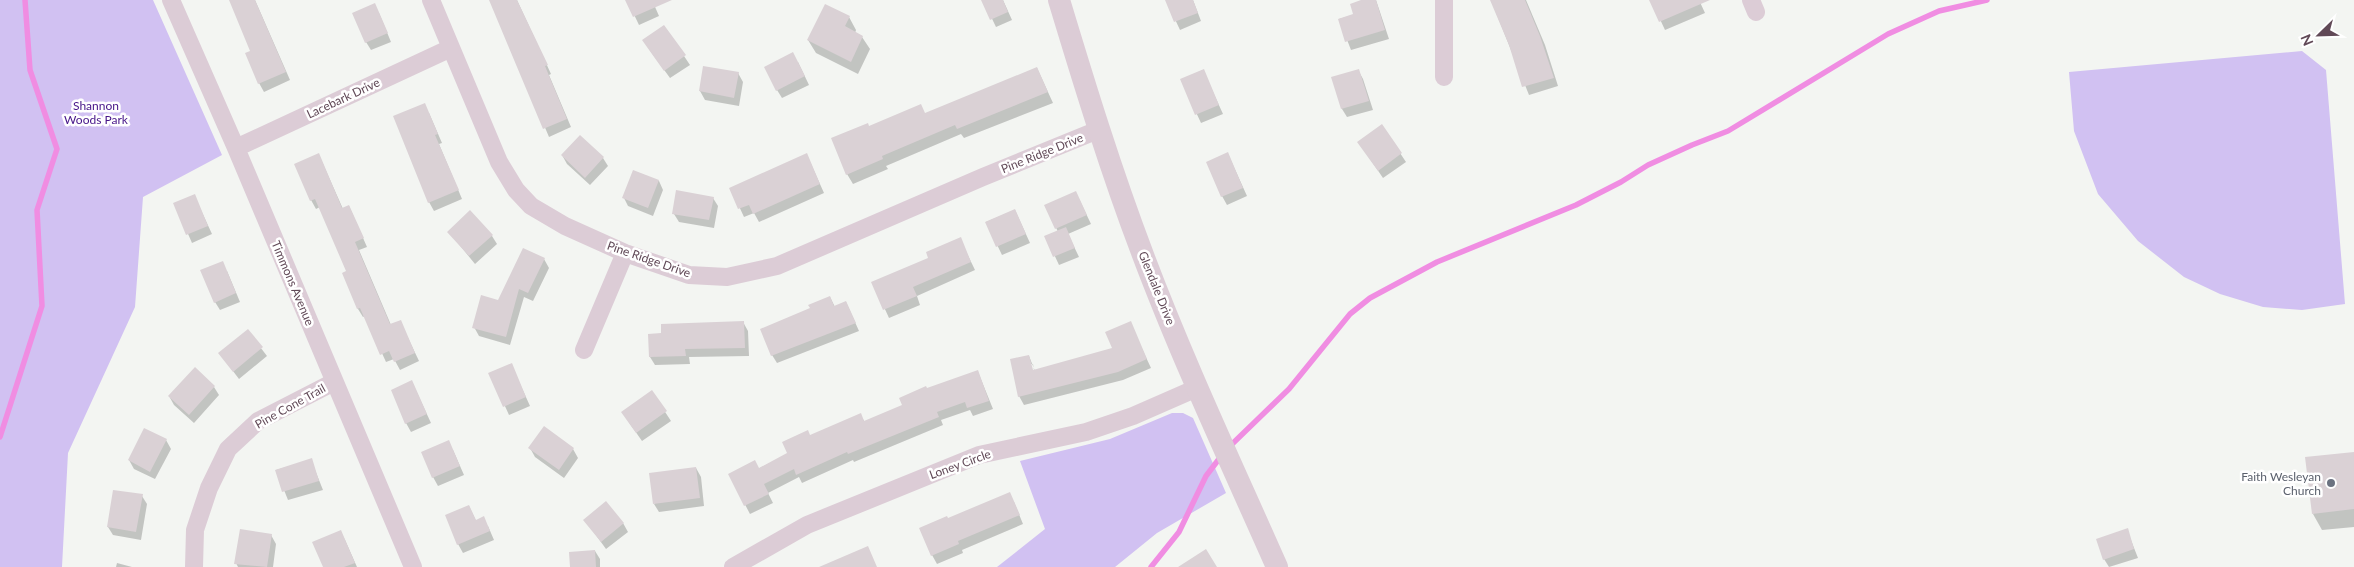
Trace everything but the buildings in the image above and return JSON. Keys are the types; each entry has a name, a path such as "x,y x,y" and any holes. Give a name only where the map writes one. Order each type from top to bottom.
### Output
{"street":[{"name":"Timmons Avenue","path":"171,0 236,148 413,567"},
{"name":"Pine Ridge Drive","path":"431,0 499,162 516,190 531,206 565,226 626,253 689,275 727,277 777,266 983,177 1098,130"},
{"name":"Glendale Drive","path":"1059,0 1098,130 1143,256 1197,388 1277,567"},
{"path":"1444,0 1444,77"},
{"name":"Lacebark Drive","path":"236,148 451,48"},
{"path":"584,350 626,253"},
{"name":"Pine Cone Trail","path":"194,567 195,530 209,488 228,449 258,421 334,382"},
{"name":"Loney Circle","path":"733,567 806,526 979,455 1086,432 1133,416 1197,388"}],"green space":[{"name":"Shannon Woods Park","path":"0,0 153,0 222,155 143,197 135,307 68,453 62,567 0,567"},
{"path":"2302,51 2326,70 2345,304 2302,310 2263,307 2220,294 2184,277 2138,241 2098,194 2074,131 2069,72"},
{"path":"1172,413 1183,413 1193,418 1226,493 1157,533 1115,567 997,567 1045,529 1020,461 1110,439"}],"waterway":[{"path":"0,437 42,306 37,210 57,149 30,70 25,0"},
{"path":"1228,448 1289,389 1350,314 1370,298 1437,262 1576,205 1621,182 1648,165 1728,131 1888,34 1939,11 1987,0"},
{"path":"1151,567 1179,532 1206,476 1222,455"}],"place":[{"name":"Faith Wesleyan Church","path":"2331,483"}]}
